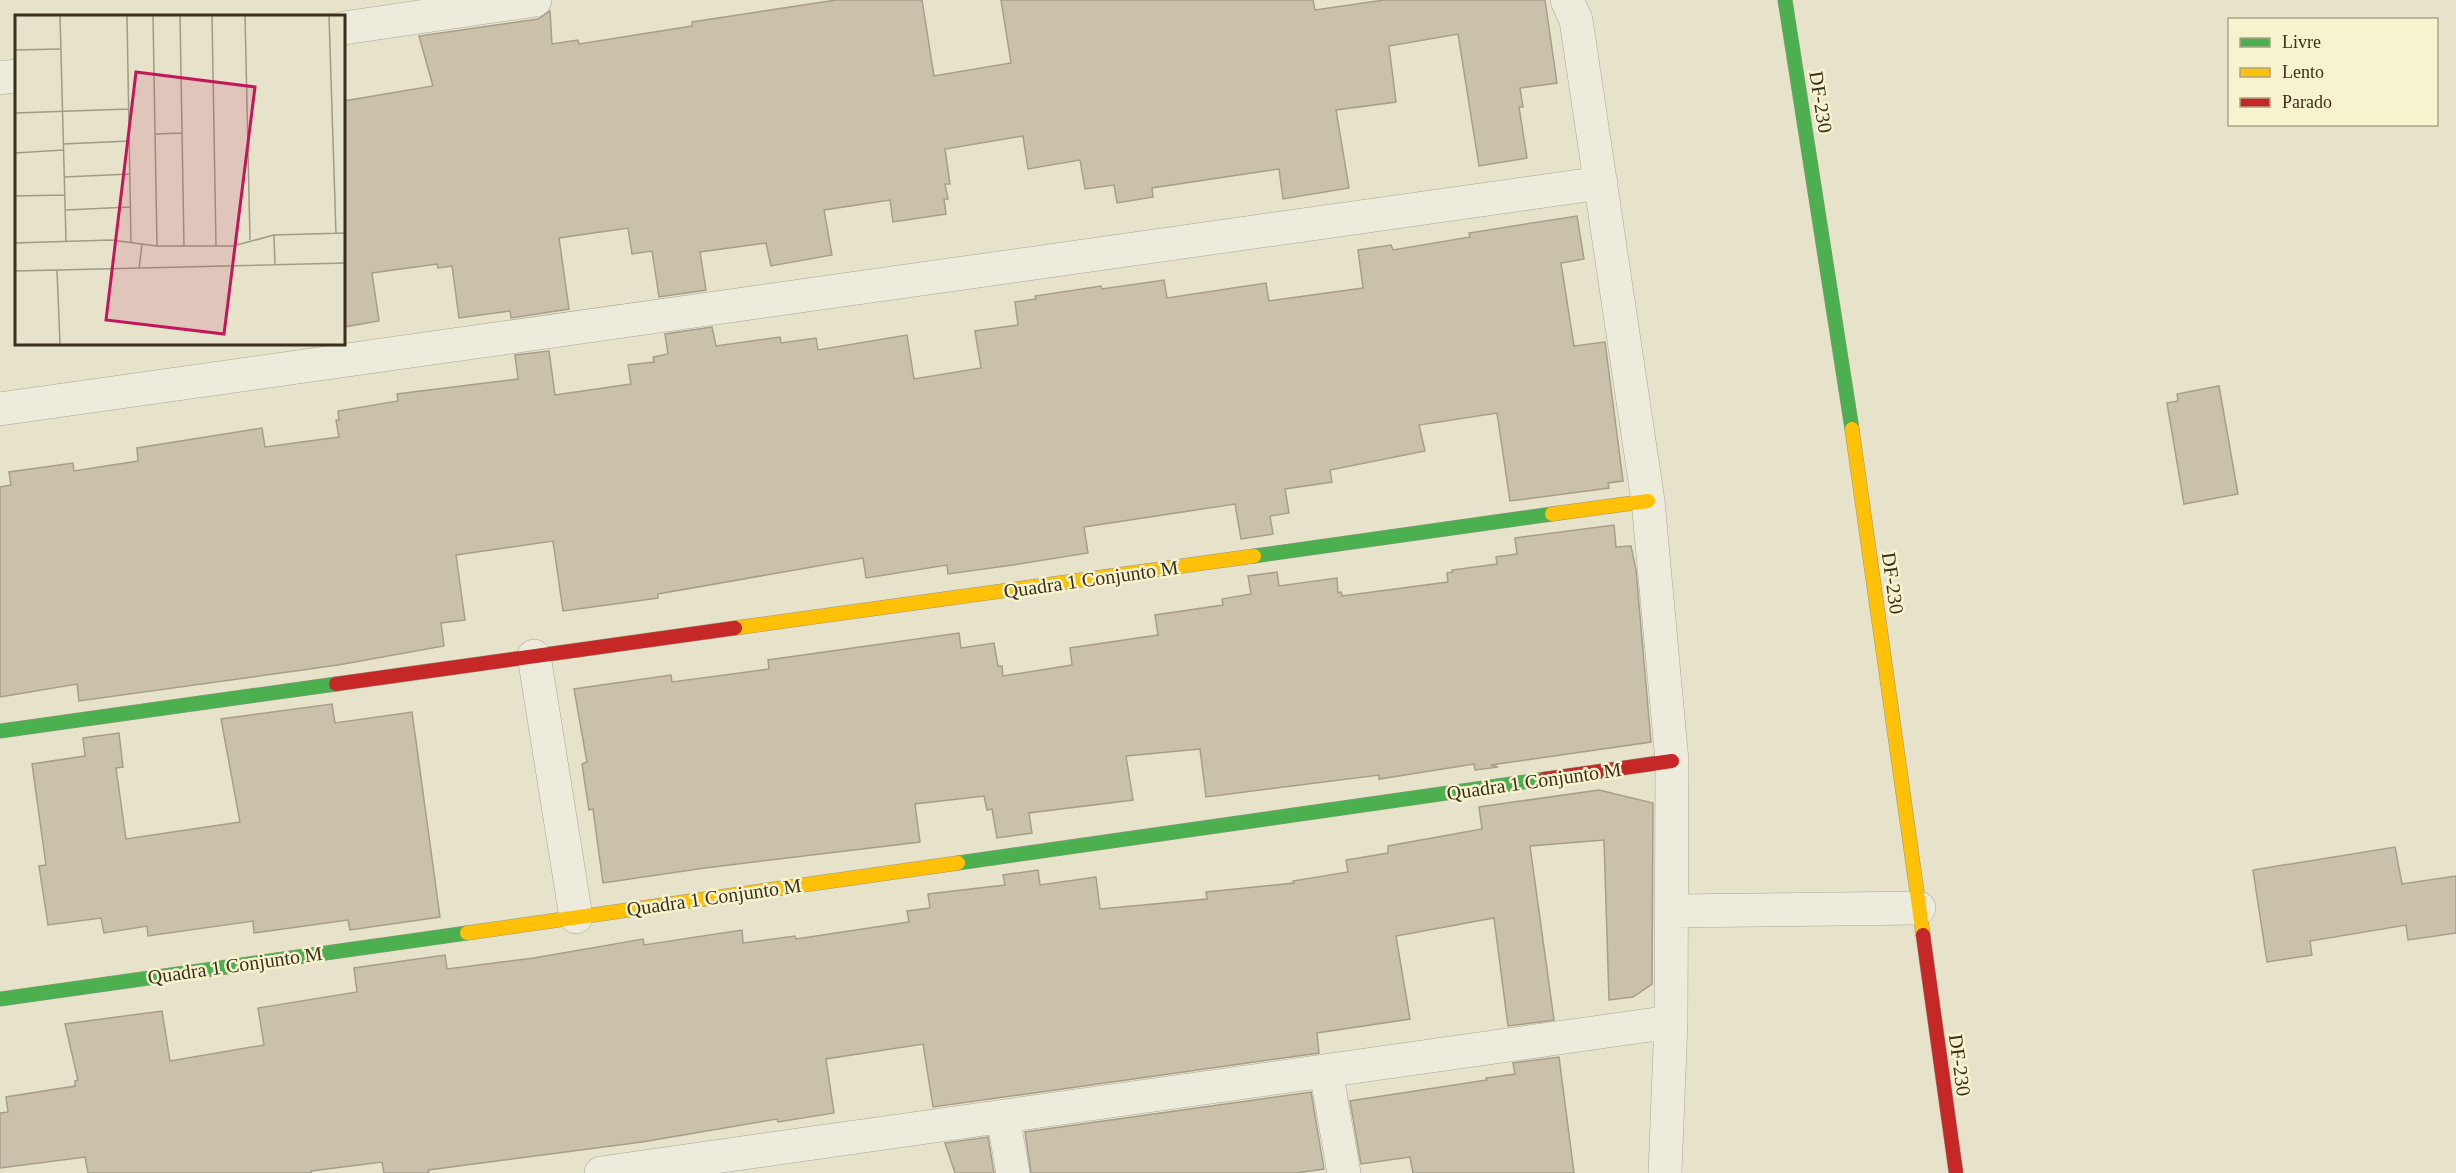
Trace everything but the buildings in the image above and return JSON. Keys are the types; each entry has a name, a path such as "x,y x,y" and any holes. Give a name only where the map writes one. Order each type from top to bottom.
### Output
{"street":[{"path":"345,28 535,0"},
{"path":"1567,0 1576,20 1648,501 1672,761 1671,1022 1665,1173"},
{"name":"DF-230","path":"1785,0 1858,470 1956,1173"},
{"path":"0,78 15,76"},
{"path":"0,409 1600,183"},
{"name":"Quadra 1 Conjunto M","path":"0,731 1648,501"},
{"path":"534,656 576,917"},
{"name":"Quadra 1 Conjunto M","path":"0,999 1672,761"},
{"path":"1671,911 1919,908"},
{"path":"601,1173 682,1167 1003,1116 1671,1022"},
{"path":"1326,1071 1344,1173"},
{"path":"1003,1116 1013,1173"}],"traffic: fast":[{"path":"1785,0 1852,429"},
{"path":"1254,556 1552,514"},
{"path":"0,731 336,684"},
{"path":"958,863 1545,779"},
{"path":"0,999 467,933"}],"traffic: slow":[{"path":"1852,429 1923,935"},
{"path":"1552,514 1648,501"},
{"path":"735,628 1254,556"},
{"path":"467,933 958,863"}],"traffic: jam":[{"path":"336,684 735,628"},
{"path":"1545,779 1672,761"},
{"path":"1923,935 1956,1173"}]}
